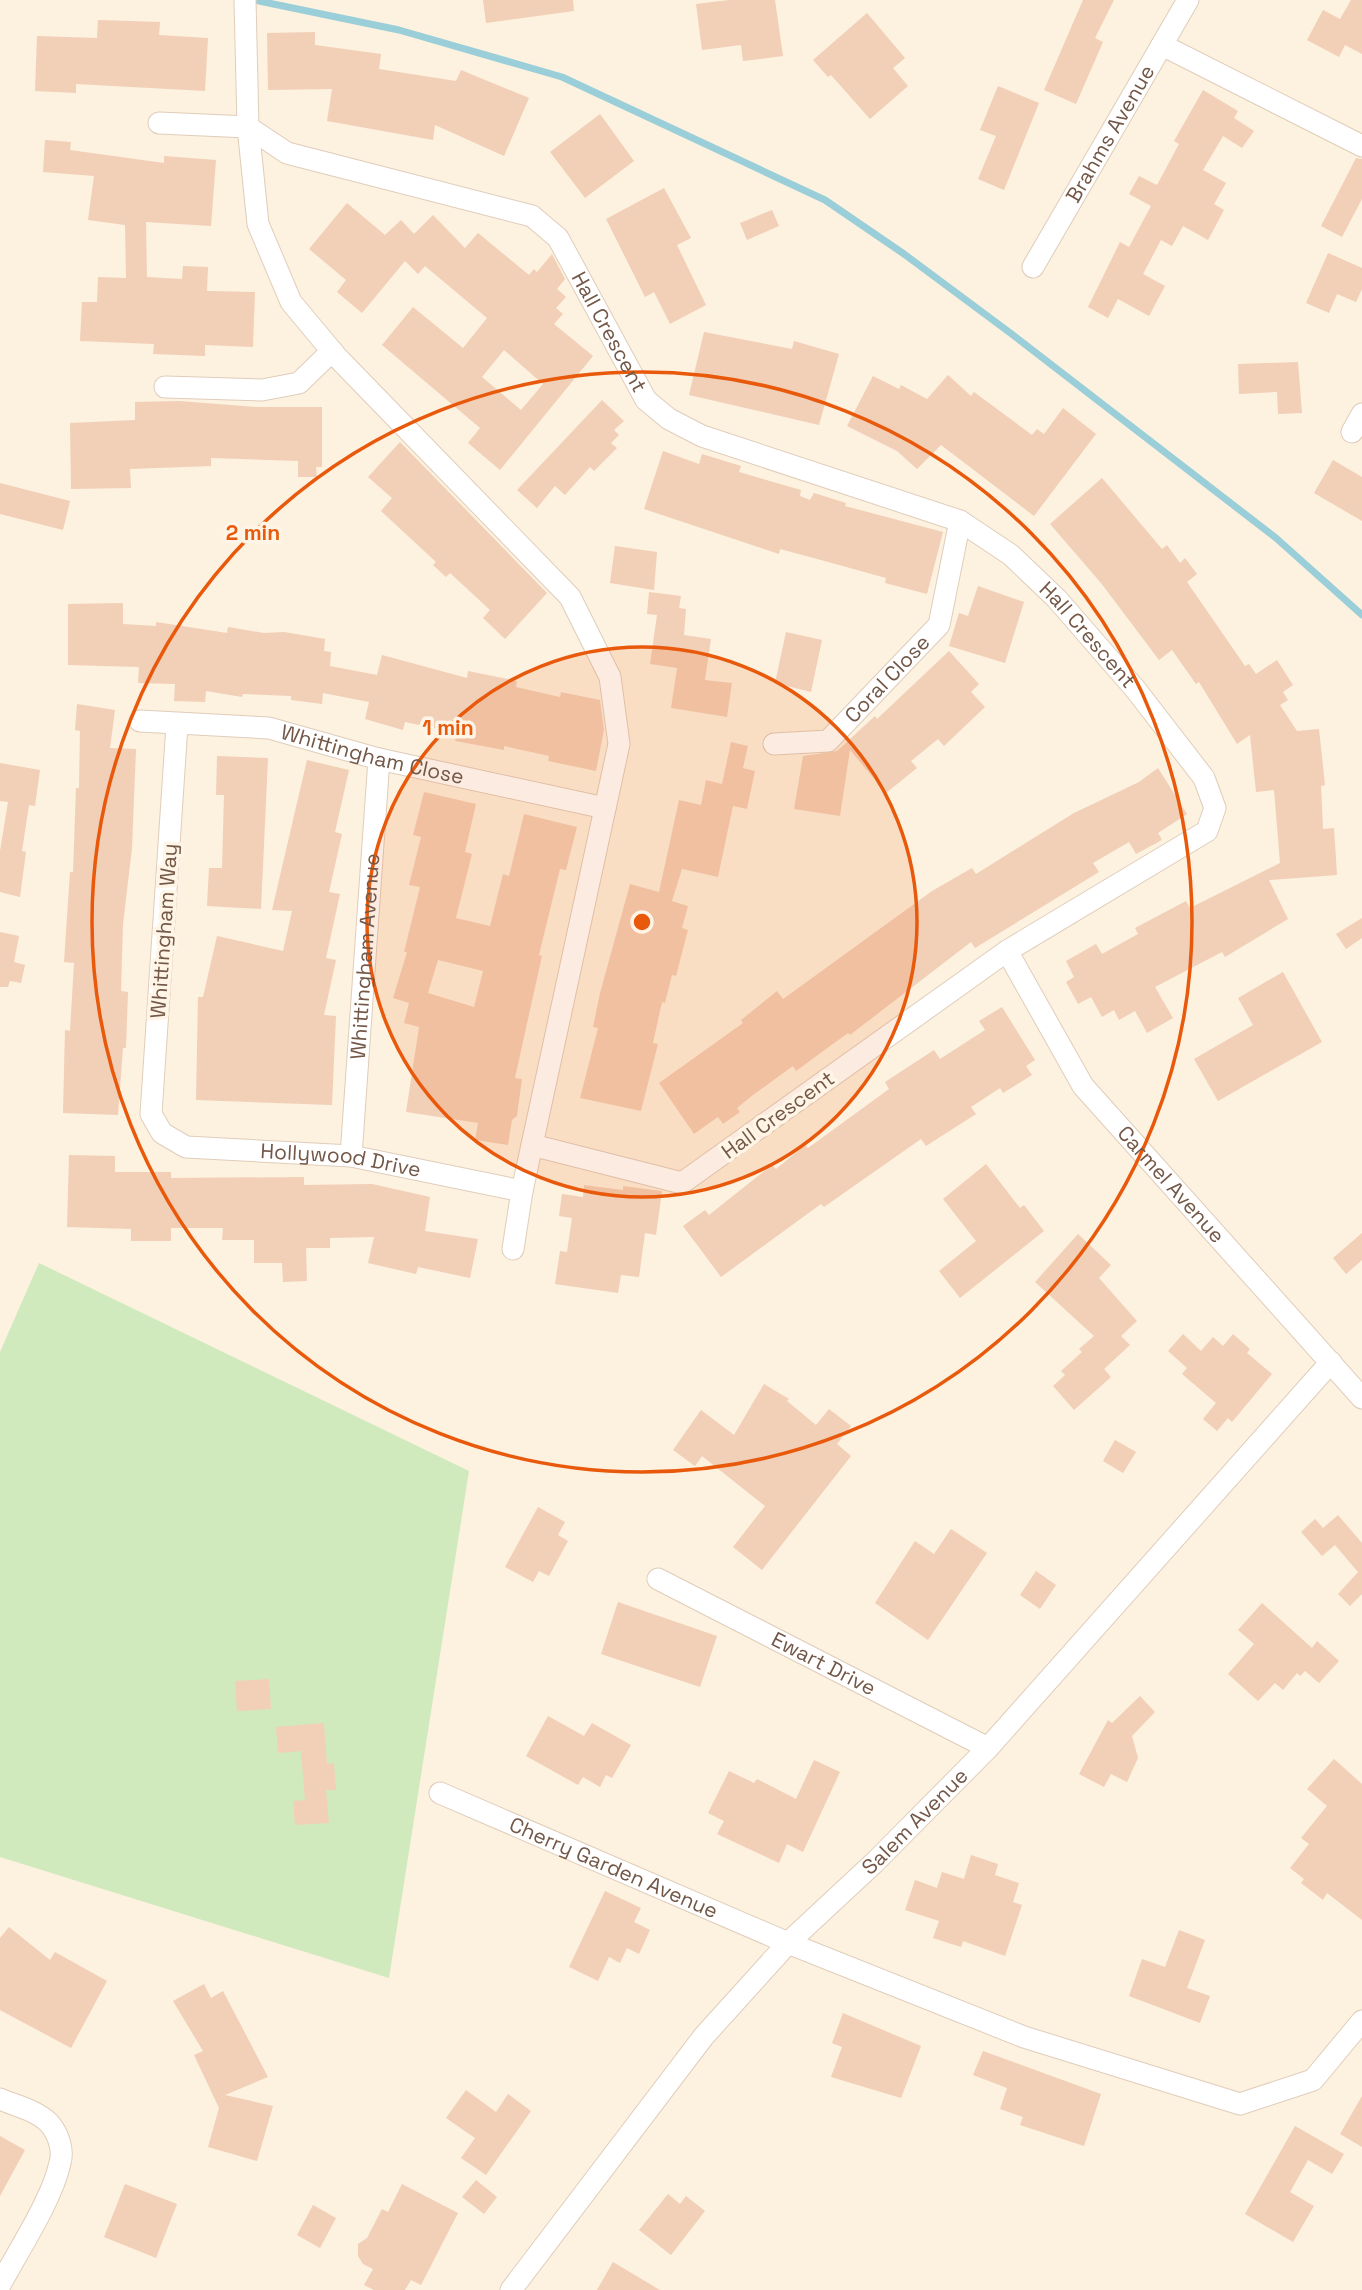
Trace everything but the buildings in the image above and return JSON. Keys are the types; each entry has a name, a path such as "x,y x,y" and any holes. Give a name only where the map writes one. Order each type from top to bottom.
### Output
{"street":[{"path":"245,0 248,127 258,224 291,302 332,351 570,597 610,677 619,744 522,1191 513,1249"},
{"name":"Brahms Avenue","path":"1033,267 1188,0"},
{"path":"1162,45 1362,146"},
{"path":"159,123 248,127"},
{"name":"Hall Crescent","path":"248,127 287,153 532,216 558,238 646,400 669,419 702,436 960,521 1011,555 1057,599 1136,690 1204,778 1216,808 1207,831 1007,951 682,1183 532,1146"},
{"path":"165,387 262,390 299,383 332,351"},
{"name":"Coral Close","path":"774,744 828,741 939,625 960,521"},
{"name":"Whittingham Close","path":"139,721 269,728 379,759 605,808"},
{"name":"Whittingham Way","path":"162,1133 151,1114 177,725"},
{"name":"Whittingham Avenue","path":"351,1156 379,759"},
{"name":"Carmel Avenue","path":"1007,951 1083,1086 1362,1398"},
{"name":"Hollywood Drive","path":"162,1133 186,1147 351,1156 522,1191"},
{"name":"Salem Avenue","path":"511,2290 704,2036 788,1943 875,1862 988,1748 1331,1362"},
{"name":"Ewart Drive","path":"658,1579 988,1748"},
{"name":"Cherry Garden Avenue","path":"440,1793 788,1943 1024,2037 1240,2104 1313,2080 1362,2021"},
{"path":"0,2099 35,2113 49,2123 60,2141 61,2161 54,2182 0,2285"}],"green space":[{"path":"39,1263 469,1471 389,1978 0,1857 0,1352"}],"waterway":[{"path":"259,1 399,30 562,77 825,200 904,254 1009,332 1276,538 1362,615"}]}
